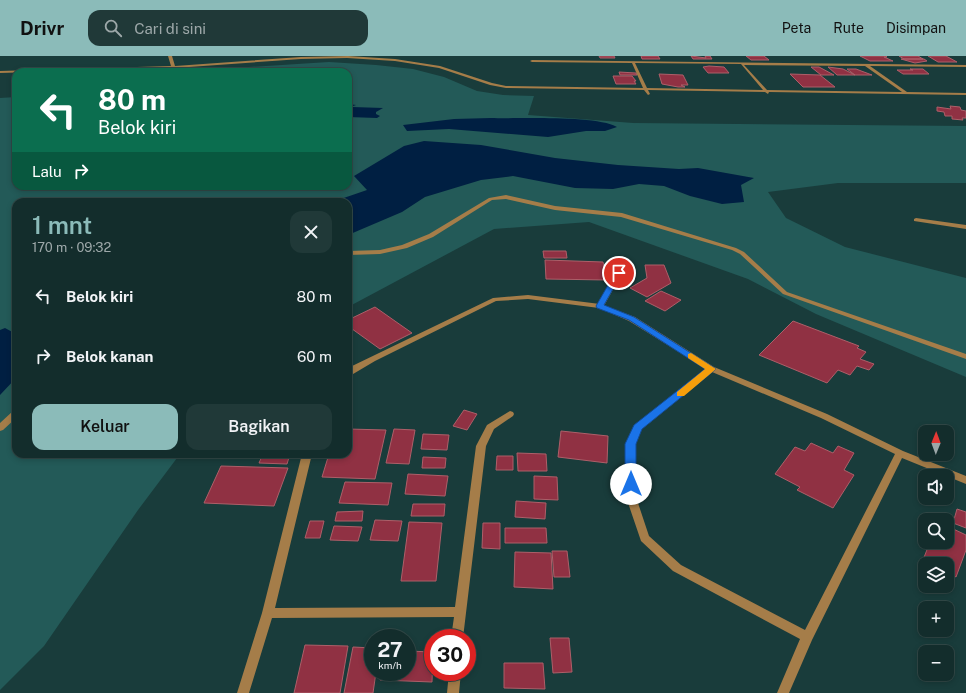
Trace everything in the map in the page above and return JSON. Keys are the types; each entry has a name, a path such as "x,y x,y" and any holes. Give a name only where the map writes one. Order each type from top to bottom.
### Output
{"street":[{"path":"170,56 173,68 310,60 368,61 420,67 450,74 480,86 506,91 766,91 966,94"},
{"path":"532,61 966,66"},
{"path":"633,62 647,92"},
{"path":"742,64 770,95"},
{"path":"866,65 912,97"},
{"path":"0,72 12,72"},
{"path":"0,75 12,75"},
{"path":"647,92 966,98"},
{"path":"352,254 390,251 405,246 441,230 492,199 499,197 516,198 574,211 622,215 734,249 742,253 785,293 966,357"},
{"path":"916,220 966,227"},
{"path":"600,306 619,273"},
{"path":"352,372 372,359 495,299 528,297 600,306 632,319 711,369 824,416 900,453 966,480"},
{"path":"711,369 638,428 630,444 631,497 645,538 677,568 807,637"},
{"path":"458,629 482,446 490,427 510,414"},
{"path":"0,428 12,417"},
{"path":"783,693 807,637 900,453"},
{"path":"243,693 268,613 306,458"},
{"path":"268,613 459,612"},
{"path":"453,693 454,681"}],"shaded area":[{"path":"329,62 413,69 444,77 477,91 503,95 534,96 528,115 633,123 966,126 966,183 838,183 768,192 786,218 845,247 966,278 966,377 816,314 748,279 589,222 494,229 352,305 352,198 12,198 12,458 177,458 138,510 44,646 0,690 0,98 12,97 12,190 352,190 352,68 233,68"},
{"path":"352,107 383,108 376,112 376,114 380,116 377,118 352,117"},
{"path":"454,119 575,119 606,123 617,127 605,131 586,131 548,137 449,129 407,131 403,125"},
{"path":"424,141 481,145 555,158 618,165 679,169 698,168 754,178 741,185 744,202 722,204 690,196 664,186 639,184 613,189 575,188 513,176 481,180 425,197 402,212 352,233 352,198 344,198 367,190 354,176 404,146"},
{"path":"5,328 12,332 12,382 0,395 0,330"}],"building":[{"path":"599,56 614,56 615,58 600,58"},
{"path":"641,56 658,56 660,59 642,59"},
{"path":"691,56 706,58 705,56 710,56 712,59 693,59"},
{"path":"746,56 764,56 769,60 751,60"},
{"path":"860,56 886,56 887,57 884,57 893,61 870,61"},
{"path":"899,56 918,56 923,59 904,59"},
{"path":"928,56 946,56 957,62 938,62"},
{"path":"901,59 924,59 927,61 915,63"},
{"path":"703,67 724,67 729,73 708,73"},
{"path":"811,67 819,67 834,75 821,75"},
{"path":"828,67 843,69 855,75 837,75"},
{"path":"847,69 856,69 872,75 855,75"},
{"path":"910,69 923,69 929,74 903,74 897,70 913,70"},
{"path":"619,72 636,73 637,75 620,75"},
{"path":"659,74 683,75 688,85 681,85 685,87 678,87 662,84"},
{"path":"790,74 820,75 835,87 803,87"},
{"path":"613,76 632,76 636,81 634,81 636,84 616,84"},
{"path":"950,106 960,107 961,110 966,111 966,118 962,118 963,120 952,119 952,116 945,116 944,112 937,111 937,107 951,109"},
{"path":"543,251 566,251 567,258 544,258"},
{"path":"545,260 603,262 607,280 546,279"},
{"path":"645,265 664,265 671,283 647,297 630,288 647,278"},
{"path":"661,291 681,300 665,311 645,301"},
{"path":"375,307 412,333 380,349 352,329 352,318"},
{"path":"793,321 859,346 857,348 866,352 860,359 874,364 869,370 857,366 850,375 838,370 827,383 759,355"},
{"path":"464,410 477,414 467,430 453,426"},
{"path":"352,429 386,430 375,479 322,477 328,458 352,458"},
{"path":"394,429 415,430 409,464 386,463"},
{"path":"561,431 608,436 607,463 558,457"},
{"path":"423,434 449,435 447,450 421,449"},
{"path":"811,443 833,453 838,446 854,453 844,470 854,475 833,508 797,490 800,487 775,474 795,447 805,451"},
{"path":"517,453 546,454 547,471 518,471"},
{"path":"497,456 513,456 513,470 496,470"},
{"path":"423,457 446,458 445,468 422,468"},
{"path":"261,458 289,458 287,464 259,463"},
{"path":"221,466 288,468 274,506 204,503"},
{"path":"408,474 448,476 445,496 405,494"},
{"path":"534,476 557,477 558,500 534,499"},
{"path":"345,482 392,483 388,505 339,503"},
{"path":"516,501 546,503 545,519 515,517"},
{"path":"413,504 445,504 444,516 411,516"},
{"path":"957,509 966,512 966,528 954,523"},
{"path":"363,511 362,521 335,521 337,512"},
{"path":"375,520 402,521 398,541 370,540"},
{"path":"310,521 324,521 320,538 305,538"},
{"path":"409,522 442,523 436,581 401,581"},
{"path":"483,523 500,523 500,549 482,548"},
{"path":"334,526 362,527 358,541 330,540"},
{"path":"505,528 546,528 547,543 505,543"},
{"path":"954,529 966,535 966,550 956,577 954,576 954,557 924,557 927,549 954,549"},
{"path":"552,551 567,551 570,577 554,577"},
{"path":"515,552 551,553 553,589 514,587"},
{"path":"550,638 569,638 572,672 553,673"},
{"path":"305,645 348,646 340,693 294,693"},
{"path":"353,647 364,648 364,681 375,681 373,693 344,693"},
{"path":"416,651 424,652 424,681 432,682 406,681 416,681"},
{"path":"504,663 543,663 545,689 504,688"}],"slow traffic":[{"path":"680,394 711,369 691,356"}],"route":[{"path":"619,273 600,306 632,319 711,369 638,428 630,444 631,484"}]}
